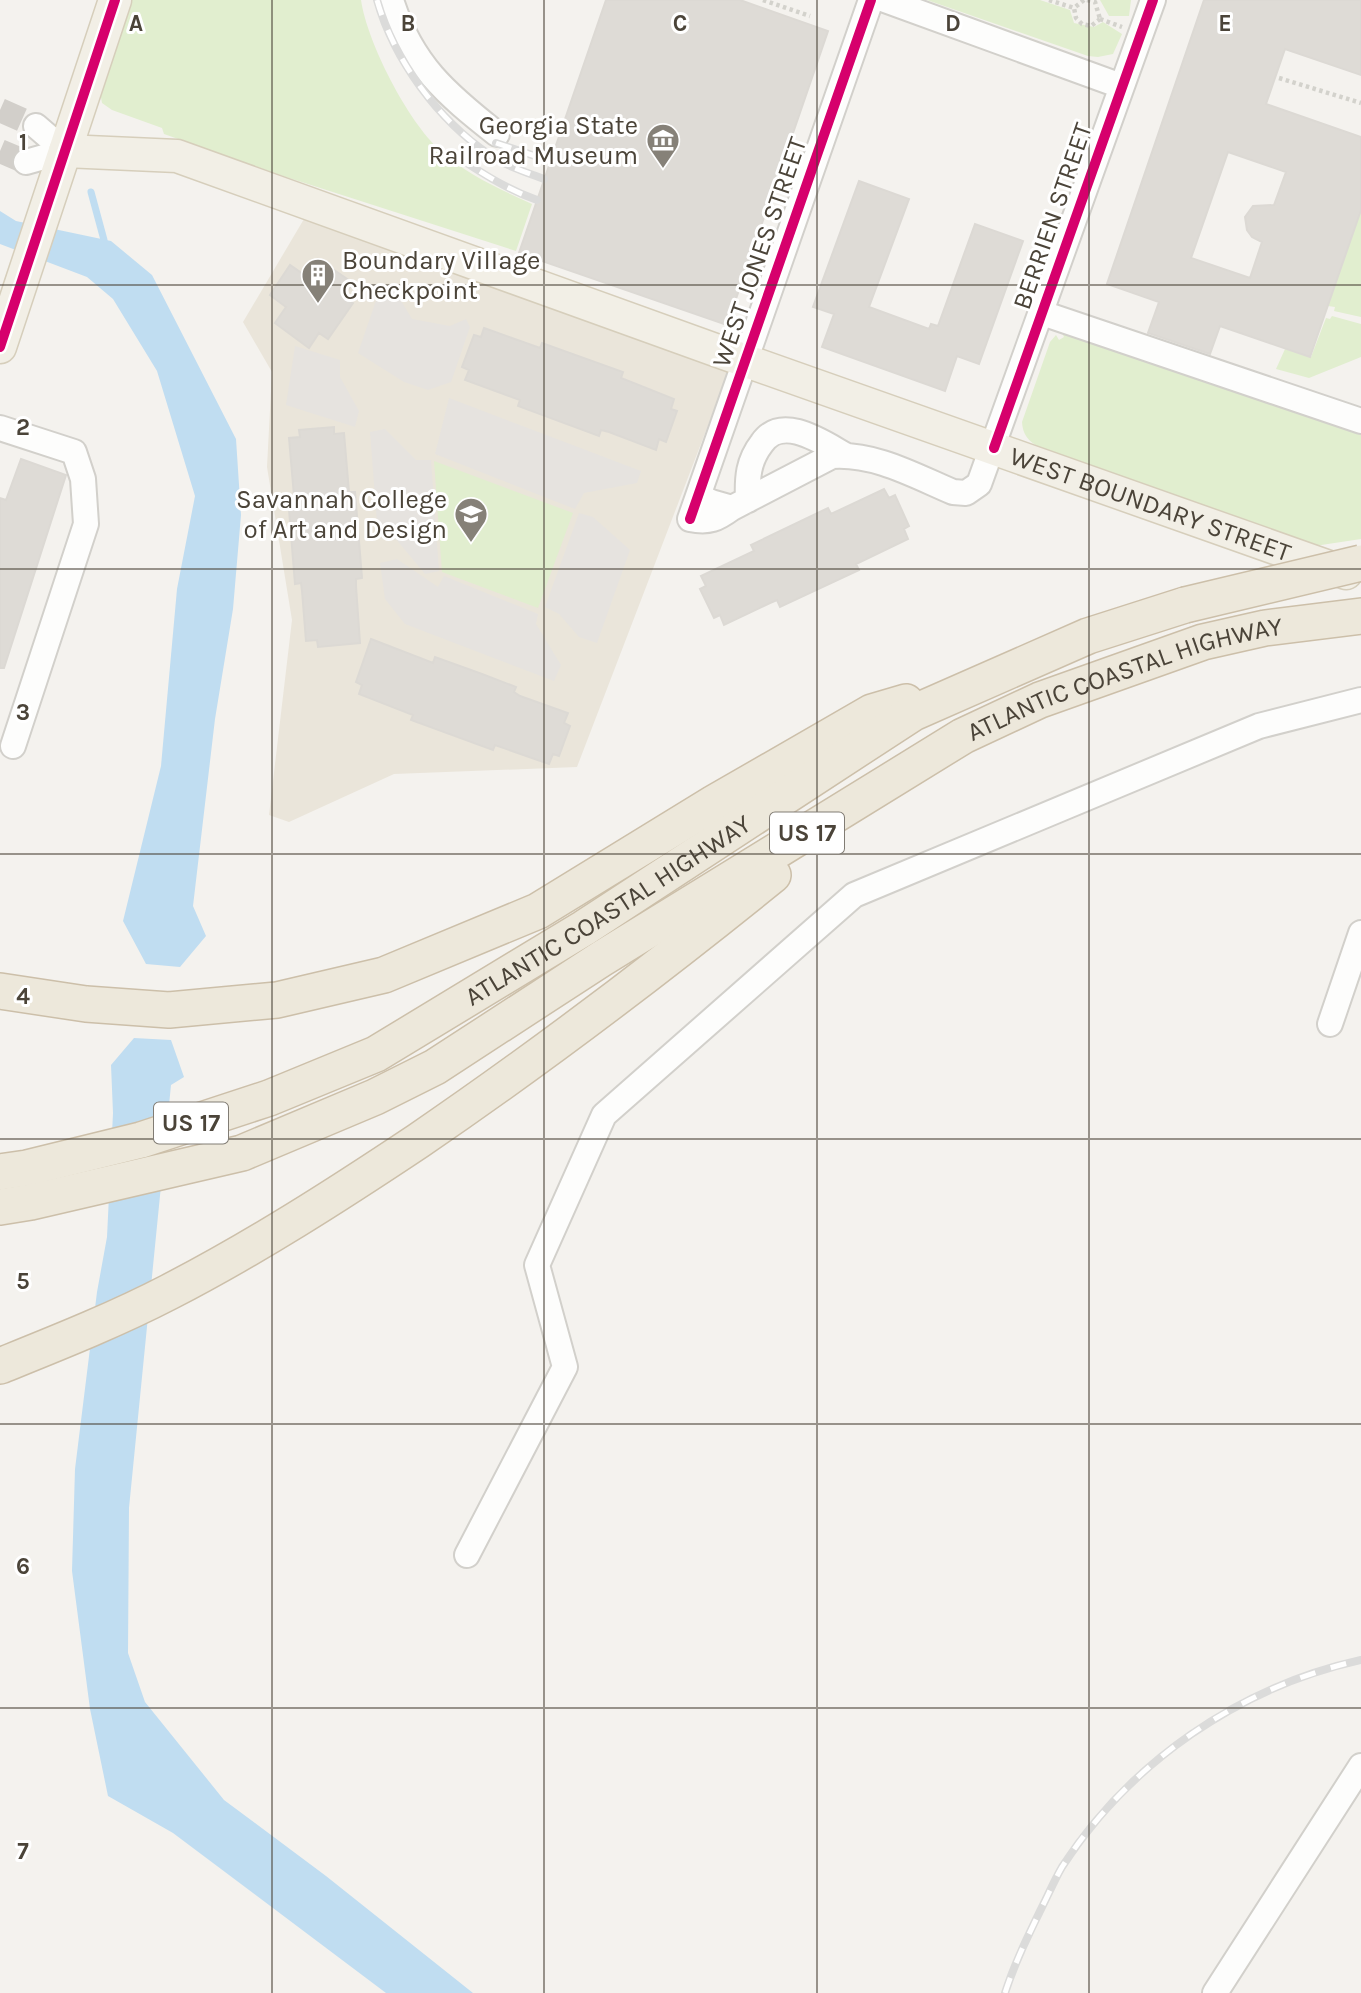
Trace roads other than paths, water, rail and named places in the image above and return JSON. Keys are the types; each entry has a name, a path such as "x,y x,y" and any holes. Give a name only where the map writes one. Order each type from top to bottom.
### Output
{"highway":[{"name":"ATLANTIC COASTAL HIGHWAY","path":"0,1172 141,1140 269,1098 376,1054 596,920 913,713 1088,636 1185,605 1361,563"},
{"name":"ATLANTIC COASTAL HIGHWAY","path":"0,1207 242,1153 375,1097 435,1067 601,959 963,736 1040,699 1203,642 1265,628 1361,616"},
{"path":"0,991 86,1004 169,1010 277,1000 384,975 538,911 714,803 872,712 1006,672"},
{"path":"0,1366 94,1328 170,1292 258,1242 374,1170 518,1073 647,977 885,785"}],"main road":[{"path":"0,347 115,0"},
{"name":"WEST BOUNDARY STREET","path":"65,151 177,156 1361,578"}],"street":[{"path":"391,0 402,33 430,74 455,101 497,134"},
{"name":"WEST JONES STREET","path":"740,504 711,502 694,508 871,0"},
{"path":"885,0 1121,86"},
{"name":"BERRIEN STREET","path":"845,455 877,461 953,492 966,493 979,484 1153,0"},
{"path":"36,126 65,151"},
{"name":"WEST BOUNDARY STREET","path":"26,162 65,151"},
{"path":"1044,306 1351,408"},
{"path":"0,428 74,452 83,479 86,524 13,746"},
{"path":"740,504 753,454 768,434 783,430 797,432 845,455"},
{"path":"740,504 832,456 845,455"},
{"path":"467,1555 565,1367 537,1265 604,1115 854,895 1259,726 1361,700"},
{"path":"1330,1024 1361,933"},
{"path":"1215,1993 1361,1766"}],"water":[{"path":"0,211 16,221 111,241 152,275 236,439 241,515 233,609 215,719 193,906 206,936 180,967 146,964 123,921 161,766 177,589 195,496 157,371 113,299 87,277 0,244"},
{"path":"134,1038 171,1040 184,1077 171,1085 129,1508 128,1653 145,1702 224,1800 326,1876 473,1993 386,1993 173,1833 108,1796 90,1709 72,1571 75,1469 97,1292 107,1237 113,1113 111,1065"}],"waterway":[{"path":"91,192 104,240"}],"tunnel":[{"path":"0,110 36,126"},
{"path":"0,151 26,162"}],"railway":[{"path":"377,0 395,45 420,87 436,106 471,141 490,155 509,166 544,179"},
{"path":"496,143 550,161"},
{"path":"453,154 483,174 537,200"},
{"path":"1005,1993 1022,1948 1062,1867 1089,1829 1120,1794 1154,1762 1191,1734 1272,1689 1316,1672 1361,1660"}],"place":[{"name":"Georgia State Railroad Museum","path":"663,170"},
{"name":"Boundary Village Checkpoint","path":"318,305"},
{"name":"Savannah College of Art and Design","path":"471,544"}]}
